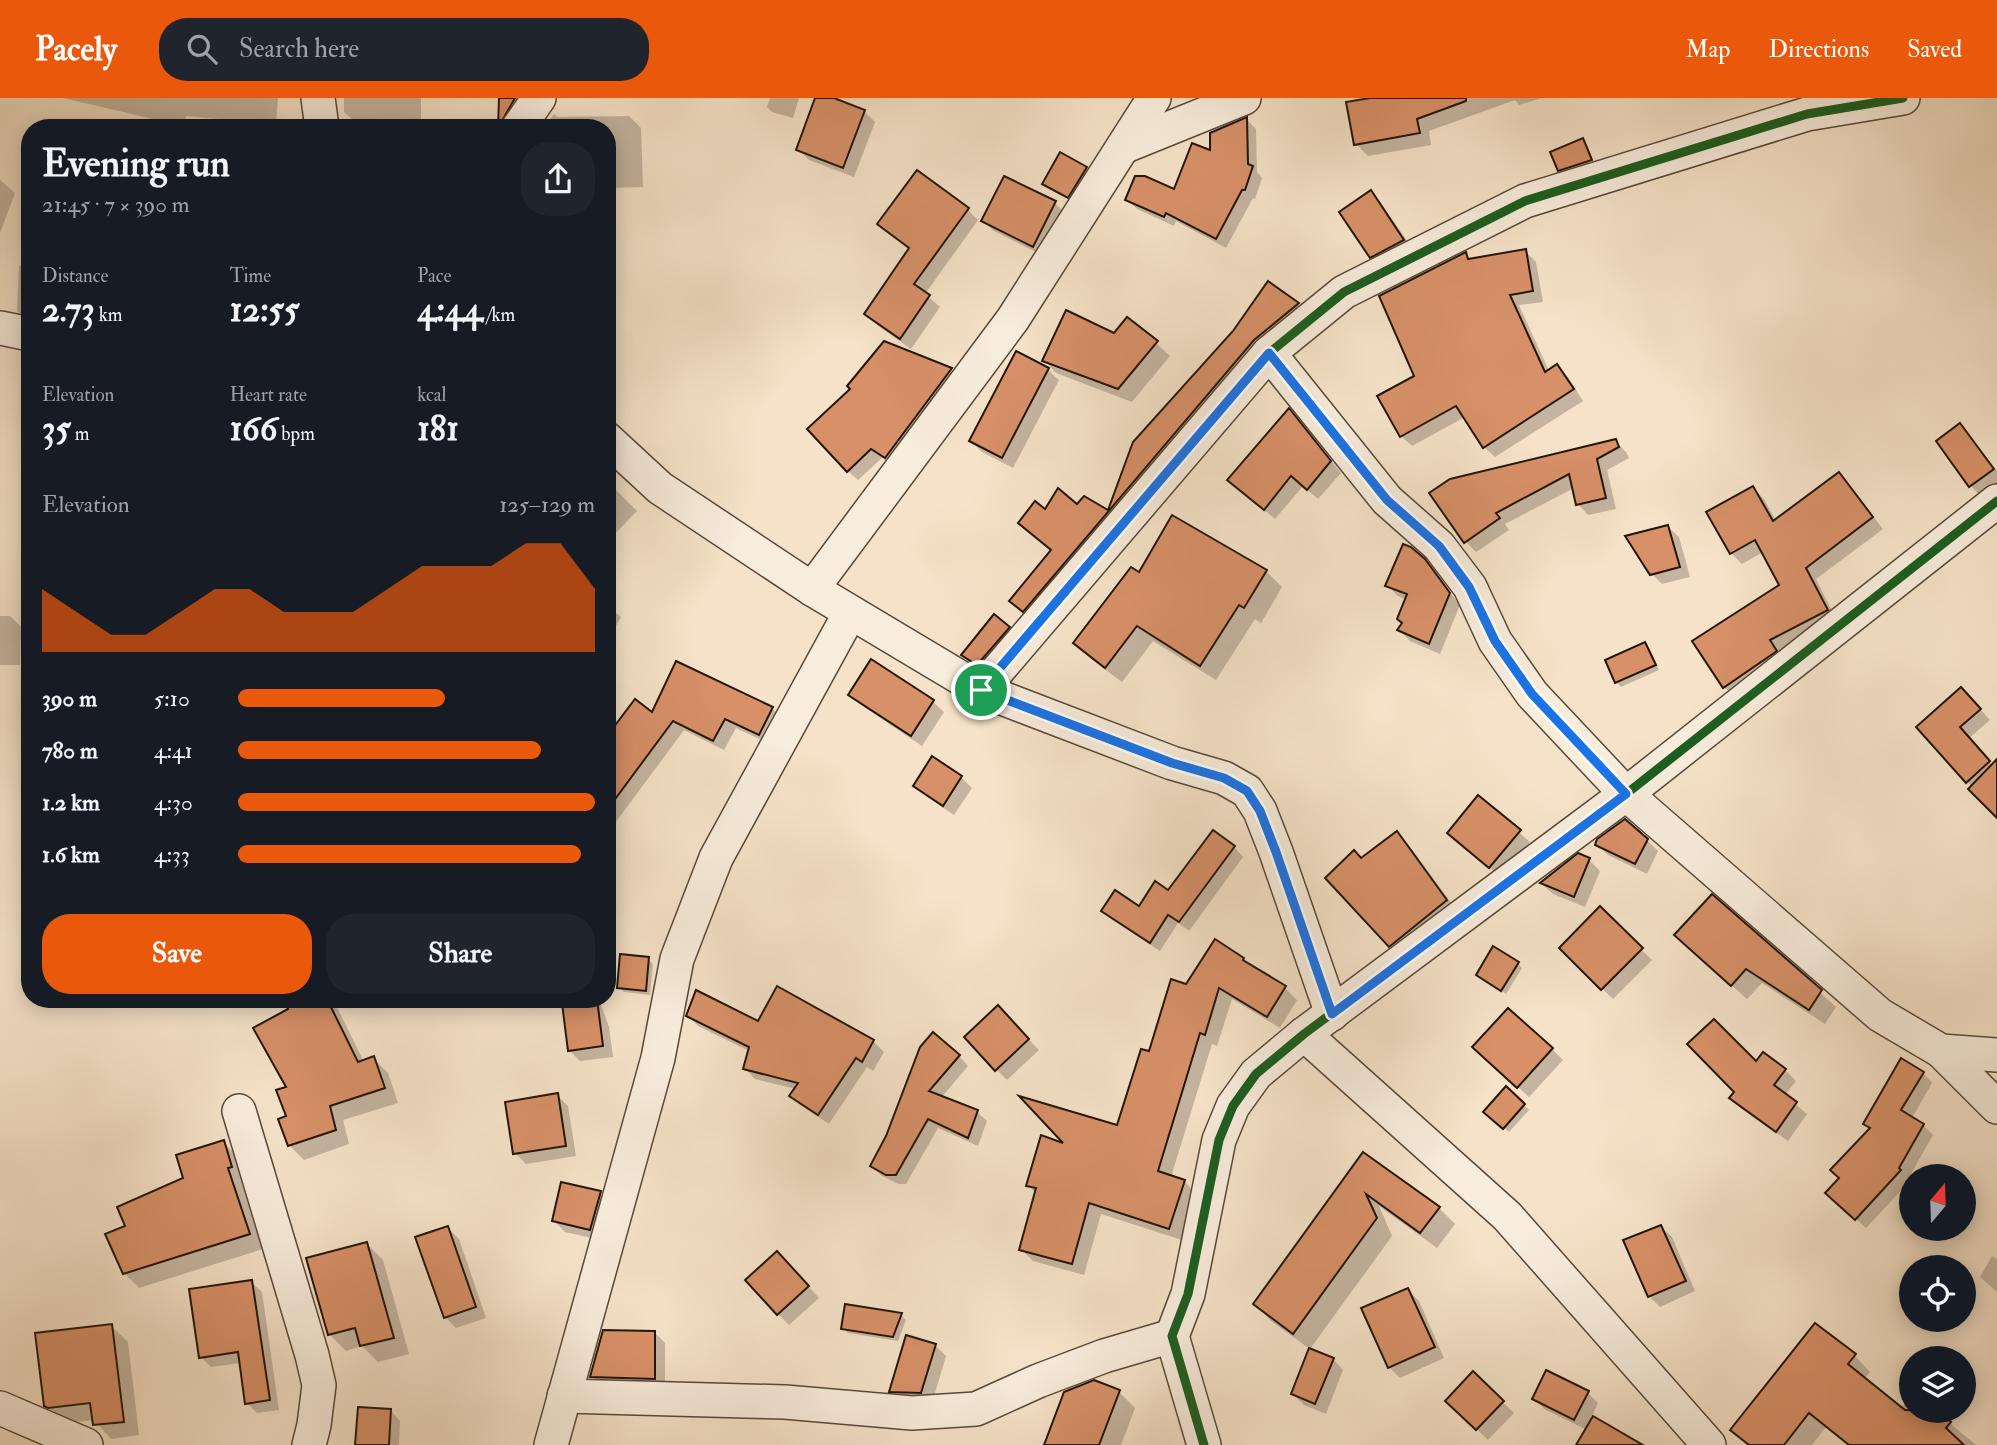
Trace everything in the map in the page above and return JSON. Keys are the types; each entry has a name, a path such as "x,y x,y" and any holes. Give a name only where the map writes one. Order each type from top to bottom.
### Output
{"street":[{"path":"318,98 321,119"},
{"path":"524,119 539,98"},
{"path":"812,589 1013,319 1154,98"},
{"path":"1123,147 1244,98"},
{"path":"981,690 1269,353 1344,292 1525,201 1807,114 1903,98"},
{"path":"0,328 21,332"},
{"path":"1269,353 1387,500 1439,546 1469,587 1495,641 1532,694 1626,794 1880,1015 1941,1051 1997,1107"},
{"path":"616,447 660,488 850,613 981,690 1172,763 1224,778 1247,791 1260,811 1276,852 1332,1014"},
{"path":"1204,1445 1172,1336 1188,1294 1219,1140 1233,1106 1256,1074 1304,1034 1626,794 1997,501"},
{"path":"551,1445 658,1058 677,959 716,858 850,613"},
{"path":"1304,1034 1507,1216 1709,1445"},
{"path":"1941,1051 1997,1055"},
{"path":"239,1111 319,1385 309,1445"},
{"path":"564,1396 785,1402 912,1413 976,1409 1038,1381 1104,1356 1172,1336"},
{"path":"0,1408 86,1445"}],"building":[{"path":"499,98 515,98 503,119 498,119"},
{"path":"815,98 834,98 865,110 843,168 796,150"},
{"path":"1370,98 1466,98 1466,101 1417,119 1420,133 1354,145 1346,102"},
{"path":"1247,117 1248,164 1253,166 1245,190 1242,190 1216,239 1166,213 1164,217 1125,200 1135,176 1145,176 1174,189 1192,143 1210,150 1210,133"},
{"path":"1583,138 1592,160 1558,171 1550,152"},
{"path":"1060,152 1087,167 1068,198 1042,184"},
{"path":"917,170 969,208 914,284 930,295 900,339 864,314 909,248 877,224"},
{"path":"1004,176 1056,201 1033,247 981,221"},
{"path":"1371,190 1404,240 1370,258 1339,212"},
{"path":"1526,249 1533,291 1510,295 1545,372 1557,364 1574,389 1483,448 1456,406 1400,437 1377,396 1414,376 1379,296 1466,252 1468,259"},
{"path":"1268,281 1299,303 1254,340 1023,612 1009,601 1051,550 1018,523 1035,501 1045,509 1058,488 1077,504 1084,496 1108,510 1133,442 1233,331"},
{"path":"1066,310 1114,333 1127,317 1158,341 1118,389 1042,361"},
{"path":"884,341 952,368 885,458 871,449 847,472 807,429 850,389 847,386"},
{"path":"1016,351 1049,368 1002,458 969,441"},
{"path":"1289,408 1331,461 1307,490 1291,476 1264,510 1227,480"},
{"path":"1960,423 1994,469 1969,487 1936,441"},
{"path":"1616,439 1619,447 1597,459 1606,498 1576,505 1569,474 1496,513 1500,518 1464,543 1429,493 1450,479"},
{"path":"1839,472 1873,517 1806,568 1828,610 1770,640 1777,651 1723,688 1692,641 1779,585 1755,540 1730,554 1706,512 1753,486 1773,521"},
{"path":"1172,515 1267,570 1244,608 1239,605 1200,666 1137,626 1105,668 1073,643 1131,567 1139,572"},
{"path":"1668,525 1680,567 1650,575 1625,536"},
{"path":"1403,544 1425,559 1450,593 1429,644 1397,630 1402,623 1397,619 1407,594 1385,586"},
{"path":"994,614 1010,627 977,665 961,655"},
{"path":"1645,642 1656,665 1615,683 1605,660"},
{"path":"871,659 934,700 911,736 848,695"},
{"path":"676,661 773,707 759,735 725,719 713,741 673,721 616,798 616,724 635,699 652,712"},
{"path":"1961,687 1981,709 1960,727 1990,761 1966,783 1916,727"},
{"path":"932,756 962,776 943,806 913,786"},
{"path":"1997,759 1997,818 1968,789"},
{"path":"1478,795 1521,830 1489,868 1447,833"},
{"path":"1625,819 1648,839 1635,864 1595,845 1597,839"},
{"path":"1213,830 1235,846 1179,922 1168,915 1150,943 1101,911 1115,890 1139,906 1155,881 1168,890"},
{"path":"1397,831 1447,900 1389,947 1325,878 1354,850 1361,858"},
{"path":"1578,853 1590,858 1574,897 1540,883"},
{"path":"1712,894 1822,990 1809,1010 1746,969 1731,986 1674,935"},
{"path":"1600,906 1643,948 1601,990 1559,948"},
{"path":"1215,939 1286,986 1267,1017 1219,988 1205,1035 1200,1033 1158,1171 1185,1180 1169,1229 1089,1203 1072,1264 1019,1250 1036,1188 1026,1186 1041,1135 1063,1143 1019,1096 1117,1125 1141,1049 1149,1051 1171,979 1186,984"},
{"path":"1493,946 1519,962 1501,991 1476,975"},
{"path":"620,954 649,957 646,991 617,988"},
{"path":"777,986 874,1040 862,1062 856,1058 818,1115 789,1096 798,1083 743,1069 749,1047 686,1016 696,990 758,1021"},
{"path":"998,1005 1029,1039 995,1071 964,1037"},
{"path":"331,1008 358,1062 374,1056 385,1088 330,1106 336,1130 288,1146 278,1119 286,1116 276,1090 286,1087 253,1028 288,1009"},
{"path":"563,1008 598,1008 603,1046 568,1051"},
{"path":"1508,1008 1553,1048 1517,1088 1472,1047"},
{"path":"1714,1019 1756,1061 1763,1052 1786,1069 1774,1085 1797,1102 1776,1132 1729,1098 1734,1092 1687,1044"},
{"path":"933,1032 960,1055 929,1091 978,1110 968,1138 928,1119 896,1175 886,1175 870,1166 886,1136 920,1047"},
{"path":"1901,1058 1924,1072 1901,1110 1924,1124 1899,1164 1899,1172 1855,1220 1825,1193 1839,1178 1830,1170 1870,1128 1863,1124"},
{"path":"1506,1086 1525,1104 1503,1129 1483,1112"},
{"path":"558,1093 566,1146 513,1154 505,1102"},
{"path":"224,1140 232,1167 228,1168 250,1234 123,1274 105,1234 125,1226 117,1207 183,1178 176,1155"},
{"path":"1363,1152 1440,1207 1420,1233 1366,1194 1377,1218 1293,1334 1253,1304"},
{"path":"561,1182 601,1191 590,1230 552,1221"},
{"path":"1661,1225 1686,1281 1648,1297 1623,1240"},
{"path":"448,1226 476,1307 444,1318 415,1237"},
{"path":"367,1242 394,1338 360,1346 355,1328 328,1335 306,1258"},
{"path":"777,1251 809,1286 777,1315 745,1280"},
{"path":"252,1280 270,1400 245,1404 238,1352 199,1358 189,1289"},
{"path":"1408,1288 1435,1347 1388,1368 1361,1308"},
{"path":"845,1304 902,1313 893,1337 841,1329"},
{"path":"1815,1323 1856,1354 1848,1364 1899,1405 1899,1423 1950,1423 1946,1428 1964,1445 1849,1445 1809,1413 1784,1445 1749,1445 1730,1430"},
{"path":"112,1324 124,1422 93,1425 90,1403 48,1408 44,1406 35,1333"},
{"path":"603,1330 655,1331 655,1379 590,1377"},
{"path":"906,1335 936,1344 921,1393 889,1392"},
{"path":"1309,1348 1334,1358 1315,1404 1291,1394"},
{"path":"1546,1370 1589,1391 1574,1420 1532,1399"},
{"path":"1473,1371 1504,1401 1476,1430 1445,1401"},
{"path":"1094,1380 1120,1390 1099,1445 1044,1445 1064,1392"},
{"path":"358,1407 391,1409 389,1445 355,1445"},
{"path":"1593,1416 1643,1445 1576,1445"}],"cycle path":[{"path":"981,690 1269,353 1344,292 1525,201 1807,114 1903,98"},
{"path":"1204,1445 1172,1336 1188,1294 1219,1140 1233,1106 1256,1074 1304,1034 1626,794 1997,501"}],"route":[{"path":"1269,353 1387,500 1439,546 1469,587 1495,641 1532,694 1626,794 1332,1014 1276,852 1260,811 1247,791 1224,778 1172,763 981,690 1269,353"}]}
